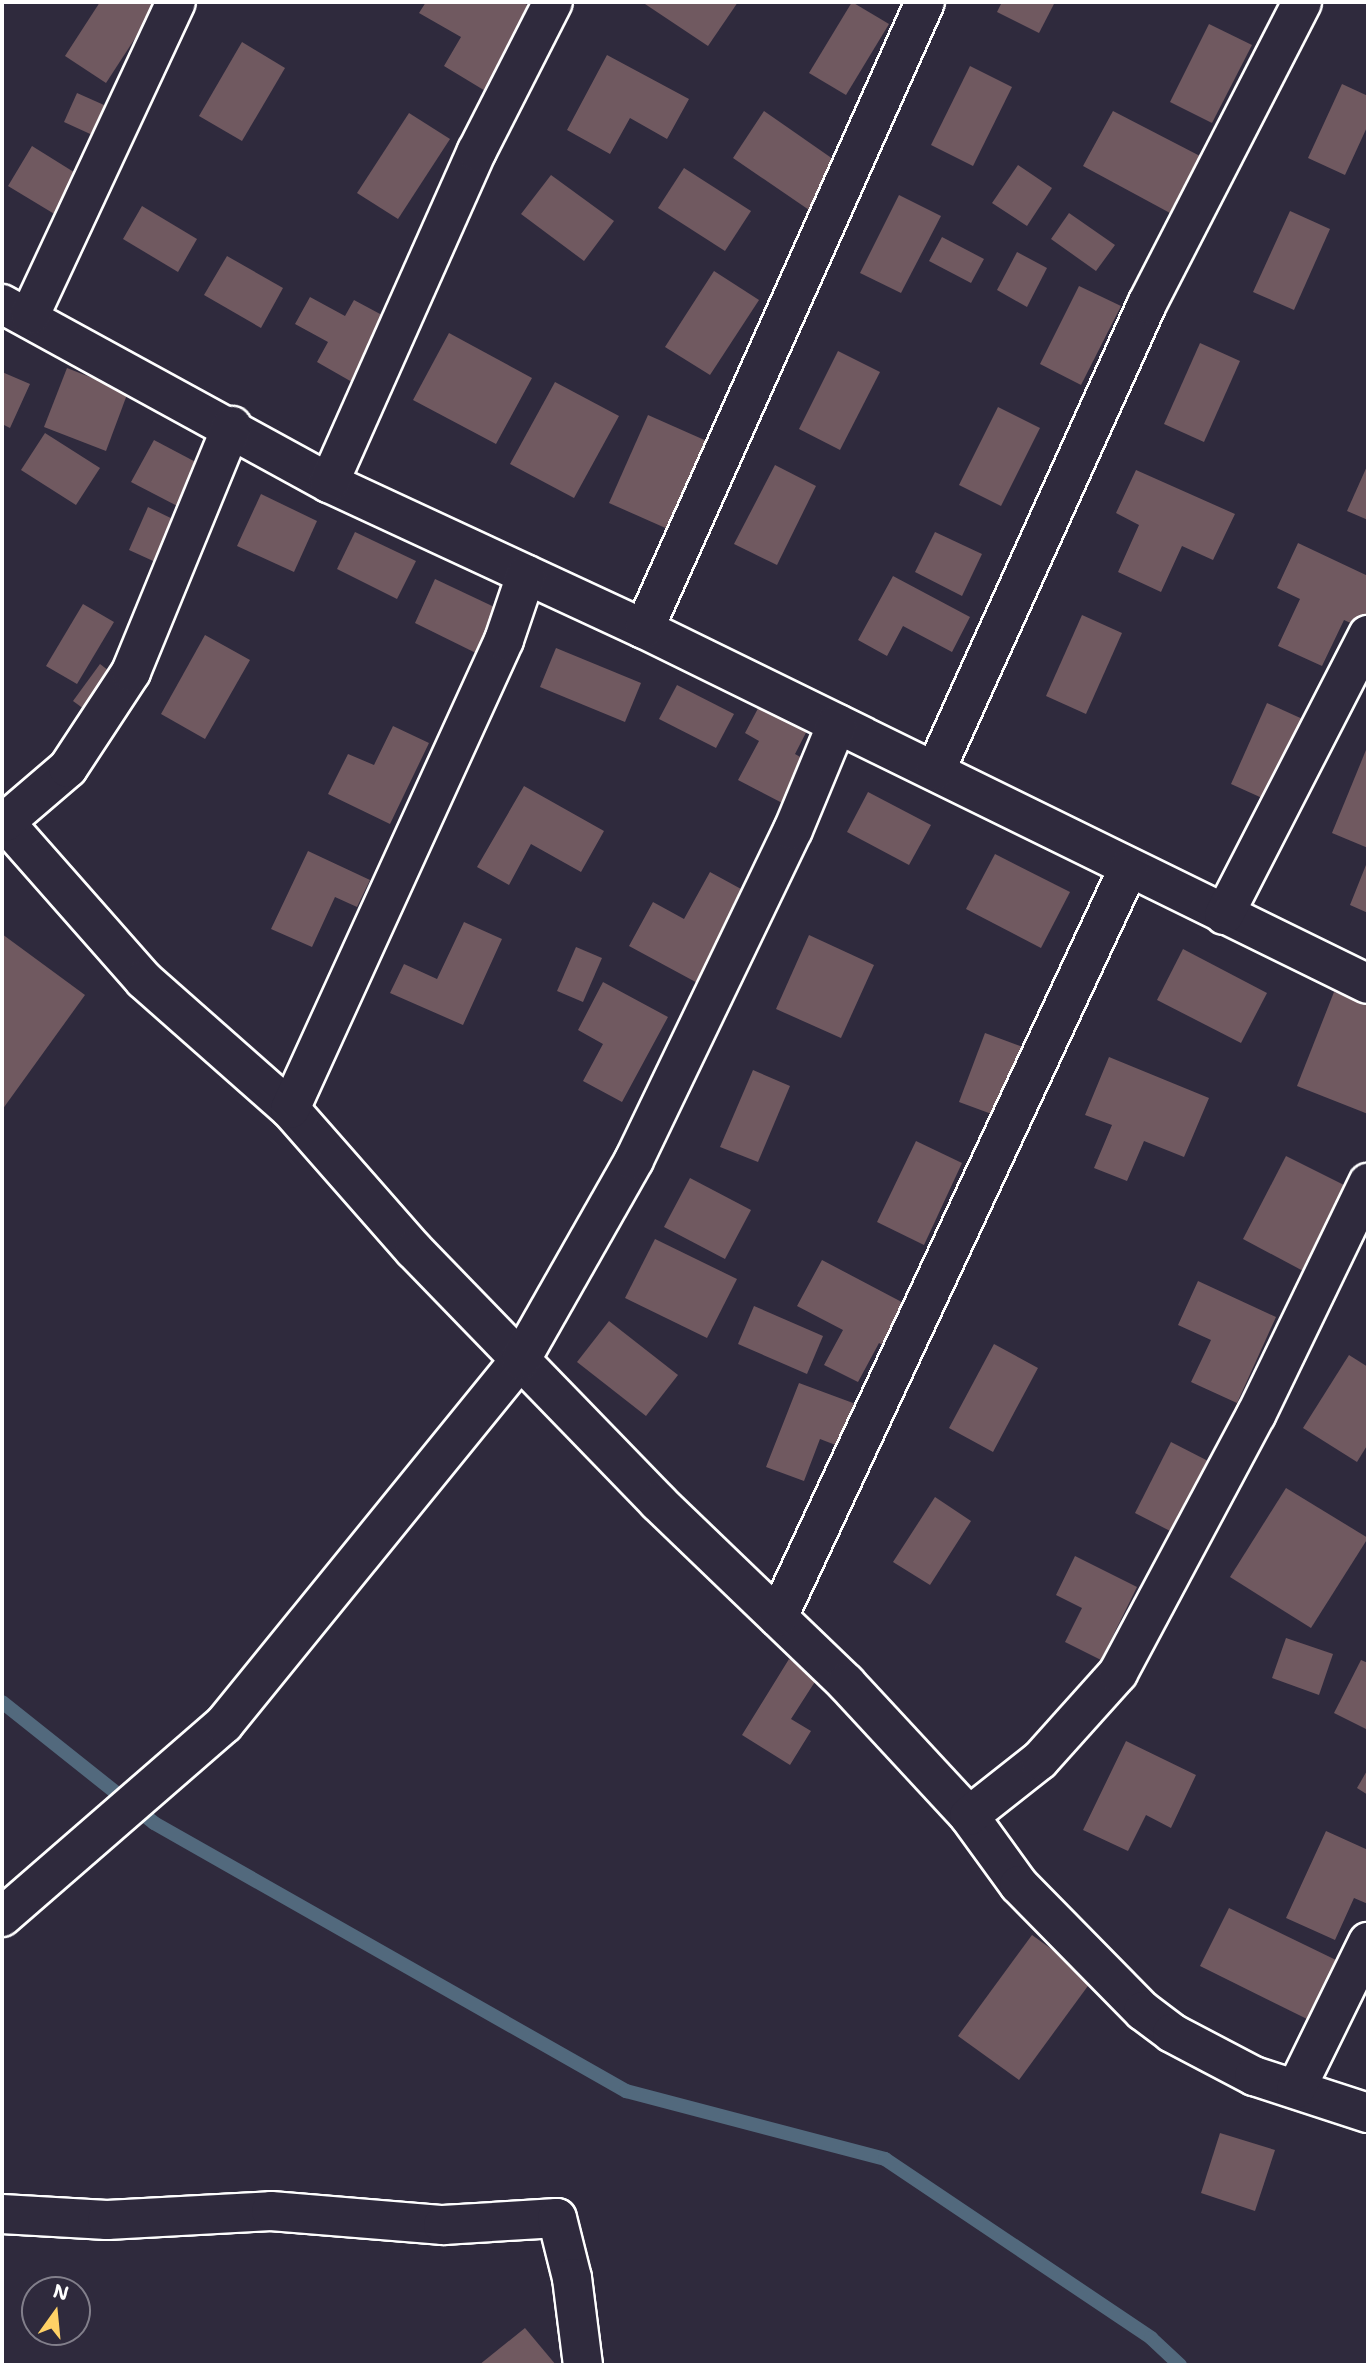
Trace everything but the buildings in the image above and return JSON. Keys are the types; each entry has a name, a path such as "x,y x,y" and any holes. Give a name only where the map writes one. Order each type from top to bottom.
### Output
{"street":[{"path":"176,2 16,310 232,426 329,483 644,629 936,771 1128,869 1368,984"},
{"path":"329,483 477,151 553,2"},
{"path":"644,629 925,2"},
{"path":"936,771 1147,304 1302,2"},
{"path":"232,426 131,672 68,768 4,820 144,980 290,1109 414,1250 658,1502 846,1683 969,1816 1019,1885 1143,2011 1218,2059 1368,2113"},
{"path":"290,1109 504,640 526,575"},
{"path":"1224,915 1368,635"},
{"path":"2,1917 224,1724 522,1359 634,1160 793,830 837,724"},
{"path":"778,1617 1128,869"},
{"path":"969,1816 1041,1760 1118,1673 1256,1415 1368,1183"},
{"path":"1296,2089 1368,1942"},
{"path":"2,2214 107,2220 271,2211 443,2225 556,2218 572,2278 583,2365"}],"waterway":[{"path":"2,1702 154,1823 626,2091 885,2159 1151,2338 1180,2365"}]}
